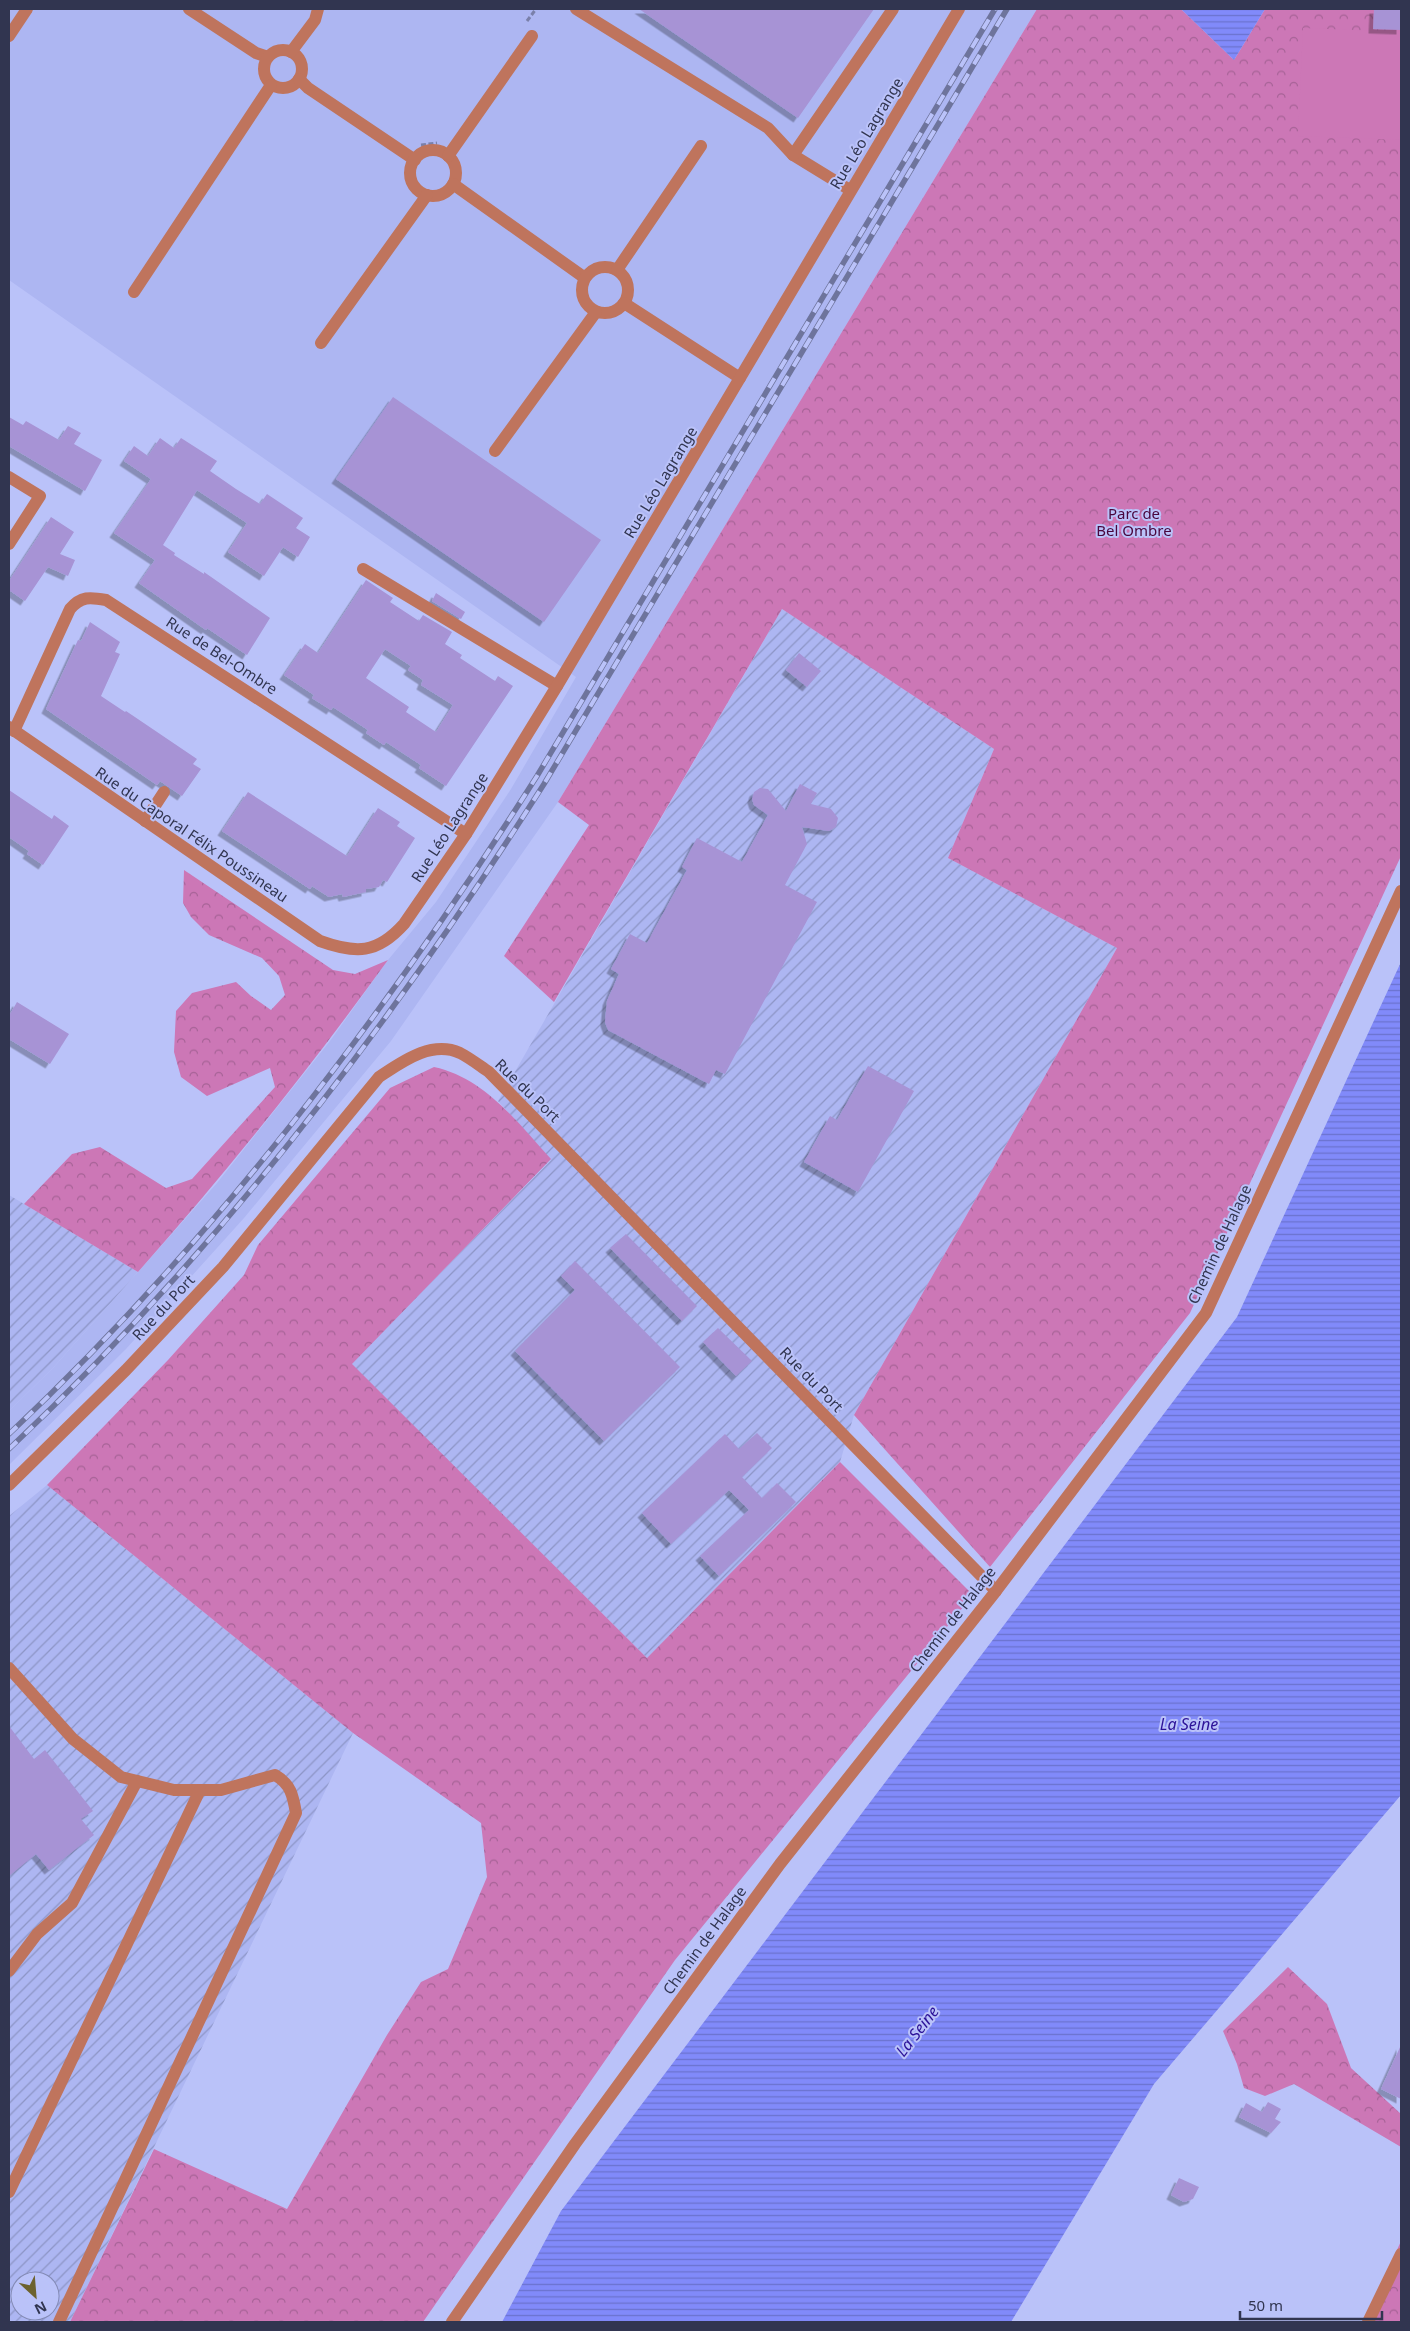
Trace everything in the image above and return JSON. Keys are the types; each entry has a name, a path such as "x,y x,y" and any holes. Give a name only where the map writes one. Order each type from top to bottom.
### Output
{"street":[{"path":"9,36 27,9"},
{"path":"189,9 256,53 268,57"},
{"path":"291,52 315,20 318,9"},
{"path":"576,9 768,128 793,155 850,190"},
{"path":"793,155 893,9"},
{"name":"Rue Léo Lagrange","path":"364,949 379,945 393,937 466,834 558,686 850,190 959,9"},
{"path":"448,156 532,36"},
{"path":"278,50 291,52 300,60 302,73 299,79 290,87 277,88 267,80 263,69 268,57 278,50"},
{"path":"299,79 308,88 415,160"},
{"path":"134,292 271,85"},
{"path":"617,270 701,146"},
{"path":"435,150 448,156 456,170 453,184 442,194 427,195 415,187 410,174 415,160 420,154 435,150"},
{"path":"453,184 585,278"},
{"path":"321,343 427,195"},
{"path":"603,267 617,270 627,282 628,289 624,303 611,312 596,312 584,301 582,294 585,278 589,272 603,267"},
{"path":"624,303 740,378"},
{"path":"495,451 596,312"},
{"path":"9,477 40,496 9,544"},
{"path":"363,569 558,686"},
{"name":"Rue de Bel-Ombre","path":"11,729 70,609 77,601 89,597 106,600 466,834"},
{"name":"Rue du Caporal Félix Poussineau","path":"11,729 320,941 342,949 364,949"},
{"path":"145,821 164,792"},
{"name":"Chemin de Halage","path":"452,2322 574,2144 780,1864 996,1591 1206,1313 1401,890"},
{"name":"Rue du Port","path":"9,1485 126,1370 223,1266 378,1077 406,1060 432,1049 459,1052 489,1072 996,1591"},
{"path":"9,1668 73,1739 121,1777 174,1790 221,1790 275,1775 284,1780 293,1794 296,1813 59,2322"},
{"path":"9,1971 37,1934 72,1902 137,1781"},
{"path":"9,2192 200,1790"},
{"path":"1368,2322 1401,2254"}],"shaded area":[{"path":"9,9 1037,9 558,802 391,1041 244,1218 126,1349 9,1465 9,1411 53,1368 217,1183 330,1041 388,960 436,902 511,789 576,677 9,280"},
{"path":"782,609 994,749 948,858 1117,948 854,1415 840,1462 647,1658 351,1364 551,1160 498,1101"},
{"path":"9,1195 138,1272 53,1368 9,1411"},
{"path":"47,1485 353,1733 70,2322 9,2322 9,1516"}],"green space":[{"name":"Parc de Bel Ombre","path":"1037,9 1181,9 1234,60 1265,9 1401,9 1401,856 1190,1313 990,1567 854,1415 1117,948 948,858 994,749 782,609 554,1002 504,956 589,825 558,802"},
{"path":"1303,28 1401,32 1401,140 1298,136"},
{"path":"184,870 333,970 355,974 388,960 267,1119 138,1272 24,1204 72,1154 100,1147 166,1188 192,1179 275,1087 270,1068 207,1096 181,1077 174,1052 176,1011 192,993 236,982 251,996 271,1010 285,995 279,976 262,958 209,935 191,917 183,903"},
{"path":"434,1067 469,1081 485,1091 513,1117 551,1159 352,1364 647,1658 840,1462 973,1595 675,1960 423,2322 70,2322 154,2149 287,2209 387,2035 421,1982 448,1969 487,1877 481,1823 353,1733 47,1485 168,1360 244,1275 258,1245 390,1088"},
{"path":"1288,1967 1327,2004 1351,2068 1401,2114 1401,2147 1294,2084 1265,2096 1244,2088 1237,2064 1223,2031"},
{"path":"1401,2241 1401,2322 1365,2322"}],"water":[{"path":"1181,9 1265,9 1234,60"},
{"name":"La Seine","path":"1401,962 1401,1795 1154,2084 1011,2322 502,2322 561,2211 1237,1317"}],"building":[{"path":"639,9 874,9 798,118"},
{"path":"1374,9 1401,9 1401,30 1373,29"},
{"path":"393,397 601,540 544,622 336,479"},
{"path":"9,417 23,425 26,421 59,440 68,426 81,433 74,444 102,460 85,491 9,446"},
{"path":"160,438 174,448 181,438 217,461 210,471 236,489 260,504 267,494 303,518 296,528 310,537 298,557 283,547 264,576 228,552 247,523 197,490 163,545 175,553 174,555 204,574 204,572 270,618 247,655 207,628 206,630 139,583 155,560 114,533 151,479 124,461 134,446 148,456"},
{"path":"51,517 74,532 60,554 75,560 68,576 48,567 25,601 9,590 9,581"},
{"path":"366,580 393,598 390,602 419,621 423,615 452,632 445,644 462,655 460,658 495,681 498,676 513,686 446,786 419,768 421,765 386,742 384,745 366,733 368,730 333,707 331,710 312,698 314,695 284,675 305,644 318,653","holes":["385,649 411,666 408,670 423,680 421,685 453,705 436,732 406,712 409,707 366,678"]},
{"path":"436,593 465,612 461,619 432,601"},
{"path":"90,622 120,642 115,652 120,654 101,696 197,759 193,764 201,769 182,796 160,781 157,785 46,709 78,640 81,641"},
{"path":"799,653 821,671 807,687 786,670"},
{"path":"800,784 817,793 811,804 831,809 838,818 836,827 829,831 802,827 807,844 785,885 817,902 725,1074 716,1070 709,1084 608,1030 605,1022 607,1001 619,974 611,969 630,934 647,943 687,870 682,867 697,838 742,862 768,815 754,805 752,799 754,792 760,788 768,789 786,811"},
{"path":"9,790 52,819 54,815 69,826 43,865 27,854 29,851 9,837"},
{"path":"248,792 347,856 378,808 400,822 397,826 415,838 387,882 383,880 379,887 366,889 366,892 343,897 342,894 329,897 312,886 310,889 222,831"},
{"path":"17,1002 69,1034 50,1064 9,1039 9,1016"},
{"path":"868,1066 914,1091 858,1192 804,1162 830,1116 837,1120"},
{"path":"626,1234 697,1306 682,1321 610,1248"},
{"path":"575,1261 680,1367 604,1441 515,1351 575,1290 561,1276"},
{"path":"718,1328 752,1361 736,1376 703,1342"},
{"path":"757,1433 772,1448 742,1477 762,1498 777,1483 796,1502 719,1576 700,1556 749,1510 729,1490 671,1544 642,1513 725,1434 739,1449"},
{"path":"9,1726 34,1759 45,1750 93,1811 81,1819 94,1835 49,1870 36,1854 9,1876"},
{"path":"1401,2045 1401,2099 1381,2089"},
{"path":"1268,2102 1281,2109 1275,2119 1281,2122 1271,2133 1239,2117 1246,2103 1262,2112"},
{"path":"1179,2178 1199,2187 1193,2199 1184,2202 1171,2195"}],"railway":[{"path":"9,1434 84,1360 157,1283 226,1204 358,1038 420,952 537,776 995,9"},
{"path":"9,1449 159,1297 229,1216 363,1048 425,962 544,784 1007,9"}]}
